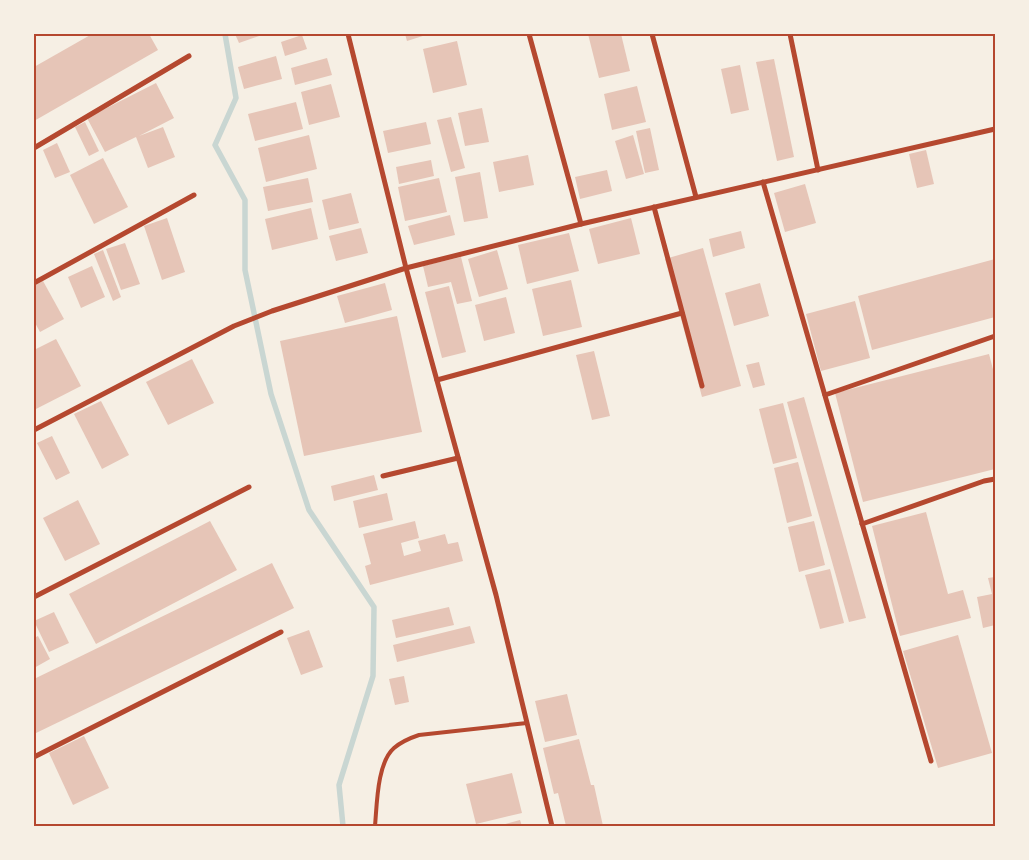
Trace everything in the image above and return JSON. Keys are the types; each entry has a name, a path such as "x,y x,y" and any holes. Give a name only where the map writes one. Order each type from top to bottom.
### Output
{"street":[{"path":"348,34 406,268 496,595 552,826"},
{"path":"529,34 581,224"},
{"path":"652,34 696,197"},
{"path":"790,34 818,170"},
{"path":"34,148 189,56"},
{"path":"34,430 234,326 272,311 406,268 581,224 995,129"},
{"path":"763,182 931,761"},
{"path":"34,283 194,195"},
{"path":"654,207 702,386"},
{"path":"437,380 682,313"},
{"path":"825,395 995,336"},
{"path":"383,476 458,458"},
{"path":"862,524 984,481 995,479"},
{"path":"34,597 249,487"},
{"path":"34,757 281,632"}],"lane":[{"path":"374,826 383,763 394,748 419,735 527,723"}],"building":[{"path":"92,34 149,34 158,50 34,121 34,67"},
{"path":"235,34 265,34 239,43"},
{"path":"405,34 429,34 407,41"},
{"path":"588,34 621,34 630,71 599,78"},
{"path":"302,35 307,49 285,56 281,42"},
{"path":"457,41 467,85 433,93 423,49"},
{"path":"276,56 282,79 244,89 238,67"},
{"path":"327,58 332,75 295,85 291,68"},
{"path":"774,59 794,157 777,161 756,62"},
{"path":"740,65 749,110 731,114 721,69"},
{"path":"156,83 174,118 139,136 163,127 175,157 148,168 136,137 105,152 87,118"},
{"path":"331,84 340,117 309,125 301,92"},
{"path":"637,86 646,122 612,130 604,94"},
{"path":"296,102 303,129 255,141 248,114"},
{"path":"482,108 489,142 465,146 458,113"},
{"path":"451,117 465,168 451,172 437,120"},
{"path":"85,122 99,151 89,156 75,127"},
{"path":"426,122 431,144 388,153 383,131"},
{"path":"650,128 659,170 645,173 636,131"},
{"path":"309,135 317,169 266,182 258,148"},
{"path":"633,135 644,174 626,179 615,141"},
{"path":"57,143 70,172 55,178 43,150"},
{"path":"926,150 934,184 917,188 909,154"},
{"path":"528,155 534,185 499,192 493,162"},
{"path":"103,158 128,207 94,224 70,175"},
{"path":"431,160 434,176 399,184 396,167"},
{"path":"607,170 612,191 580,199 575,177"},
{"path":"480,172 488,218 464,222 455,177"},
{"path":"308,178 313,202 268,211 263,187"},
{"path":"439,178 447,212 405,221 398,187"},
{"path":"805,184 816,223 785,232 774,193"},
{"path":"351,193 359,223 329,230 322,200"},
{"path":"311,208 318,239 272,250 265,219"},
{"path":"450,215 455,235 414,245 408,226"},
{"path":"167,218 185,272 162,280 144,226"},
{"path":"631,218 640,254 598,264 589,229"},
{"path":"361,228 368,253 336,261 329,236"},
{"path":"741,231 745,248 713,257 709,239"},
{"path":"569,233 579,271 527,284 518,245"},
{"path":"125,243 140,284 121,290 106,249"},
{"path":"703,248 741,386 702,397 665,259"},
{"path":"103,250 121,297 113,301 94,254"},
{"path":"497,250 508,289 479,297 468,259"},
{"path":"461,257 472,301 457,304 451,282 428,287 423,266"},
{"path":"995,259 995,317 872,350 858,296"},
{"path":"92,266 105,297 81,308 68,277"},
{"path":"571,280 582,327 543,336 532,289"},
{"path":"43,281 64,319 40,332 34,321 34,286"},
{"path":"385,283 392,310 345,323 337,296"},
{"path":"760,283 769,316 734,326 725,293"},
{"path":"449,286 466,352 442,358 425,292"},
{"path":"506,297 515,333 484,341 475,305"},
{"path":"855,301 870,358 821,371 806,314"},
{"path":"397,316 422,432 304,456 280,341"},
{"path":"56,339 81,386 34,410 34,350"},
{"path":"594,351 610,416 592,420 576,355"},
{"path":"989,354 995,377 995,469 863,502 835,393"},
{"path":"192,359 214,403 168,425 146,382"},
{"path":"759,362 765,385 753,388 746,365"},
{"path":"804,397 866,618 849,622 787,402"},
{"path":"101,401 129,455 102,469 74,414"},
{"path":"783,403 797,458 773,464 759,409"},
{"path":"52,436 70,473 56,480 37,443"},
{"path":"798,462 812,516 787,523 774,468"},
{"path":"374,475 378,490 334,501 331,486"},
{"path":"387,493 393,520 359,528 353,501"},
{"path":"78,500 100,544 65,561 43,518"},
{"path":"926,512 948,594 963,590 971,618 900,636 872,526"},
{"path":"210,521 237,570 96,644 69,594"},
{"path":"415,521 419,538 401,543 404,556 421,551 418,541 445,534 448,544 458,542 463,561 370,585 365,566 371,564 363,534"},
{"path":"814,521 825,565 799,572 788,527"},
{"path":"272,563 294,608 34,734 34,679"},
{"path":"830,569 844,623 820,629 805,575"},
{"path":"995,577 995,625 983,628 977,597 992,594 988,578"},
{"path":"449,607 454,625 396,638 392,620"},
{"path":"54,612 69,643 49,652 34,621"},
{"path":"470,626 475,643 397,662 393,645"},
{"path":"309,630 323,667 301,675 287,638"},
{"path":"958,635 992,753 938,768 903,651"},
{"path":"38,636 50,659 34,668 34,638"},
{"path":"404,676 409,702 395,705 389,679"},
{"path":"567,694 577,735 545,742 535,701"},
{"path":"84,736 109,788 73,805 49,753"},
{"path":"579,739 591,785 594,785 603,826 566,826 558,793 554,794 543,748"},
{"path":"512,773 522,813 476,824 466,784"},
{"path":"520,820 522,826 498,826"}],"waterway":[{"path":"225,34 236,98 215,145 245,200 245,270 271,394 309,510 374,607 373,676 339,785 343,826"}]}
